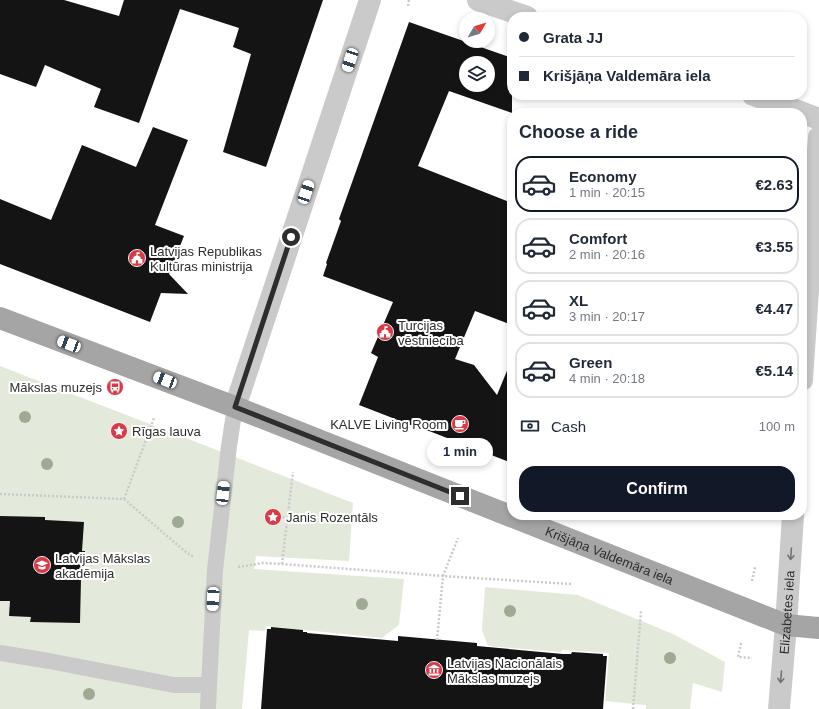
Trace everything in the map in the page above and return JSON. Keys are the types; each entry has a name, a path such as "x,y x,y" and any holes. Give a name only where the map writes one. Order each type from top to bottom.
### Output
{"main road":[{"name":"Krišjāņa Valdemāra iela","path":"0,318 235,407 507,515"},
{"name":"Krišjāņa Valdemāra iela","path":"521,520 786,625 819,628"}],"street":[{"path":"235,407 370,0"},
{"path":"478,0 513,12"},
{"path":"767,100 790,108"},
{"path":"807,114 819,119"},
{"path":"807,322 815,230 819,137"},
{"name":"Elizabetes iela","path":"779,709 793,520"}],"lane":[{"path":"208,709 215,570 228,446 235,407"},
{"path":"0,653 174,685 209,685"}],"path":[{"path":"408,6 409,0"},
{"path":"124,499 154,418"},
{"path":"282,564 293,472"},
{"path":"0,494 124,499 187,553 215,570 263,563 571,584"},
{"path":"279,517 288,518"},
{"path":"437,640 443,576 458,538"},
{"path":"752,582 755,567"},
{"path":"633,709 640,611"},
{"path":"741,643 738,657 752,658"}],"shaded area":[{"path":"0,366 353,503 349,561 256,556 254,569 404,579 399,625 382,638 266,626 265,631 249,630 242,709 0,709"},
{"path":"485,587 578,595 673,634 725,662 722,692 693,683 690,709 646,709 646,705 605,701 609,653 562,650 561,652 488,646 482,630"}],"building":[{"path":"0,0 64,0 119,16 124,0 323,0 266,167 223,152 251,54 233,47 239,28 180,9 139,123 94,107 101,89 45,65 36,87 0,74"},
{"path":"409,22 459,39 459,48 483,48 507,56 507,100 512,100 512,108 507,108 507,111 449,91 418,166 507,201 507,323 475,311 455,359 474,365 497,395 507,371 507,461 359,405 378,357 371,353 393,302 323,276 341,221 339,219"},
{"path":"153,127 188,140 155,225 184,236 169,274 188,294 161,293 150,322 0,264 0,199 51,220 82,145 136,167"},
{"name":"Latvijas Mākslas akadēmija","path":"0,516 45,517 45,520 84,522 82,551 85,551 84,579 81,579 80,623 30,622 31,617 9,616 10,601 0,601"},
{"name":"Latvijas Nacionālais Mākslas muzejs","path":"271,627 303,630 303,632 307,633 398,641 398,636 477,643 477,646 563,654 571,654 572,652 603,654 603,656 607,656 603,709 261,709 267,629 271,629"}],"place":[{"name":"Latvijas Republikas Kultūras ministrija","path":"137,258"},
{"name":"Turcijas vēstniecība","path":"385,332"},
{"name":"Mākslas muzejs","path":"115,387"},
{"name":"KALVE Living Room","path":"460,424"},
{"name":"Rīgas lauva","path":"119,431"},
{"name":"Janis Rozentāls","path":"273,517"},
{"name":"Latvijas Mākslas akadēmija","path":"42,565"},
{"name":"Latvijas Nacionālais Mākslas muzejs","path":"434,670"}],"route":[{"path":"291,237 235,407 460,496"}]}
